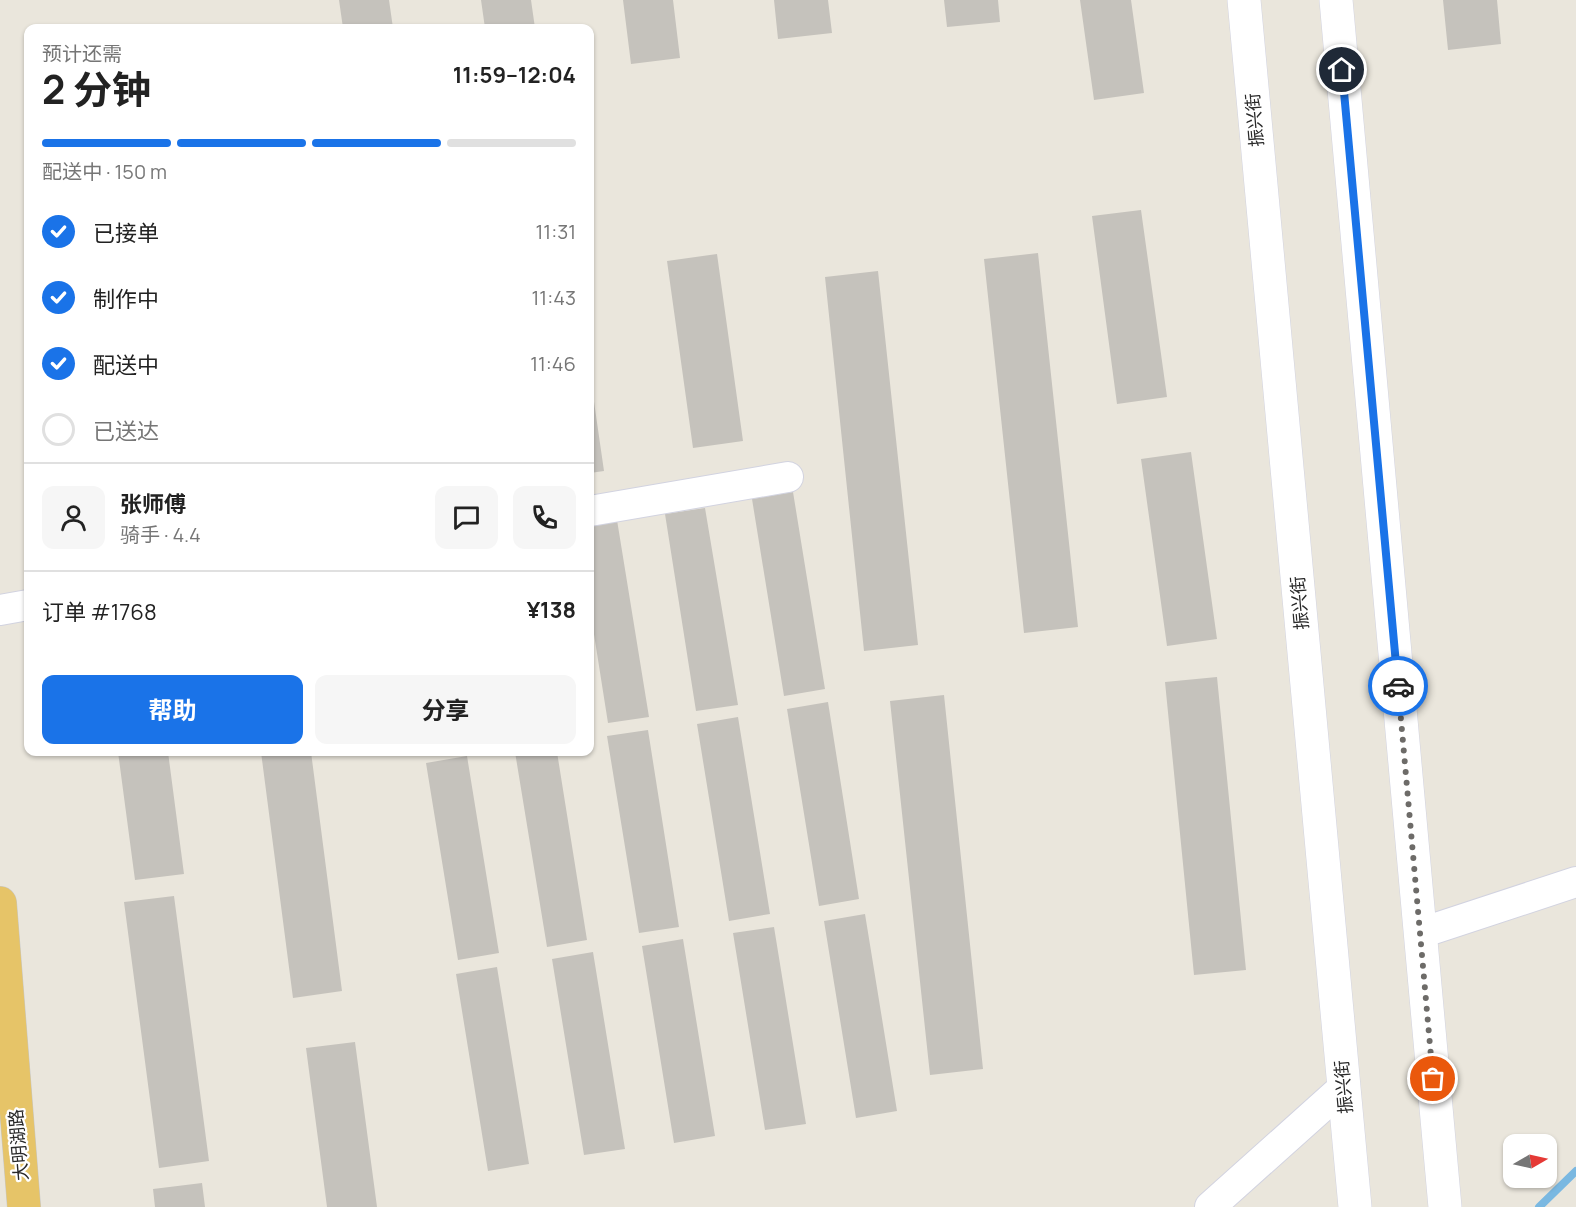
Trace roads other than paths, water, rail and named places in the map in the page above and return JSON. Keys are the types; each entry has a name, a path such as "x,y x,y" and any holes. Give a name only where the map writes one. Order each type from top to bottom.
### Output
{"highway":[{"name":"大明湖路","path":"0,903 24,1207"}],"street":[{"name":"振兴街","path":"1244,0 1355,1207"},
{"path":"1336,0 1445,1207"},
{"path":"594,510 788,477"},
{"path":"0,610 24,606"},
{"path":"1421,933 1576,882"},
{"path":"1210,1207 1344,1087"}],"waterway":[{"path":"1539,1207 1576,1171"}]}
